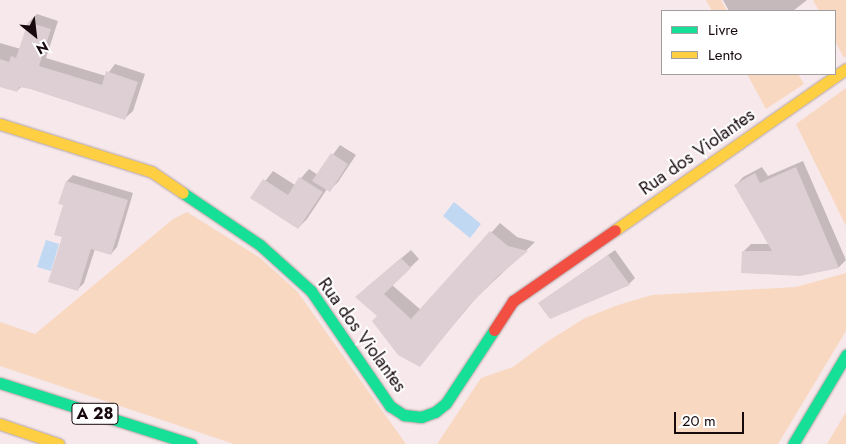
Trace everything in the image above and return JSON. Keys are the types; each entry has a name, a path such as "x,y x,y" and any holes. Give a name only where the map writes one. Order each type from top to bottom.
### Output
{"main road":[{"name":"Rua dos Violantes","path":"0,124 152,172 260,245 311,291 390,406 404,415 422,417 435,412 446,403 513,301 846,69"},
{"path":"793,444 846,355"},
{"name":"A 28","path":"0,384 191,444"},
{"name":"A 28","path":"0,424 59,444"}],"shaded area":[{"path":"706,0 721,0 726,10 711,10"},
{"path":"813,0 846,0 846,56 844,58 836,43 836,10 818,10"},
{"path":"748,75 799,75 804,84 766,109"},
{"path":"846,88 846,226 796,124"},
{"path":"187,212 259,257 297,291 406,444 234,444 0,366 0,322 35,334 173,219"},
{"path":"846,273 846,331 778,444 437,444 481,378 513,367 548,341 585,318 618,305 652,295 796,287"},
{"path":"846,412 846,444 827,444"}],"water":[{"path":"454,202 481,224 470,238 443,216"},
{"path":"46,240 59,244 51,271 37,267"}],"building":[{"path":"28,22 51,29 39,66 102,85 106,71 138,82 125,120 31,89 19,87 17,92 0,87 0,59 9,62 11,56 16,58"},
{"path":"331,153 348,164 330,192 312,181"},
{"path":"796,167 839,268 800,276 741,273 742,251 772,251 734,185 755,173 760,183"},
{"path":"299,177 323,192 298,229 250,198 263,179 288,195"},
{"path":"66,181 128,200 111,255 91,249 78,291 48,282 62,237 54,235 63,205 58,204"},
{"path":"490,231 508,246 528,251 498,276 467,308 420,367 398,355 372,321 377,316 355,297 401,258 411,268 384,294 411,319"},
{"path":"608,255 630,285 550,319 538,303"}],"traffic: fast":[{"path":"183,193 260,245 311,291 390,406 404,415 421,417 435,412 446,403 494,330"},
{"path":"793,444 846,355"},
{"path":"0,383 191,444"}],"traffic: slow":[{"path":"615,230 846,69"},
{"path":"0,124 152,172 183,193"},
{"path":"0,424 59,444"}],"traffic: jam":[{"path":"494,330 513,301 615,230"}]}
